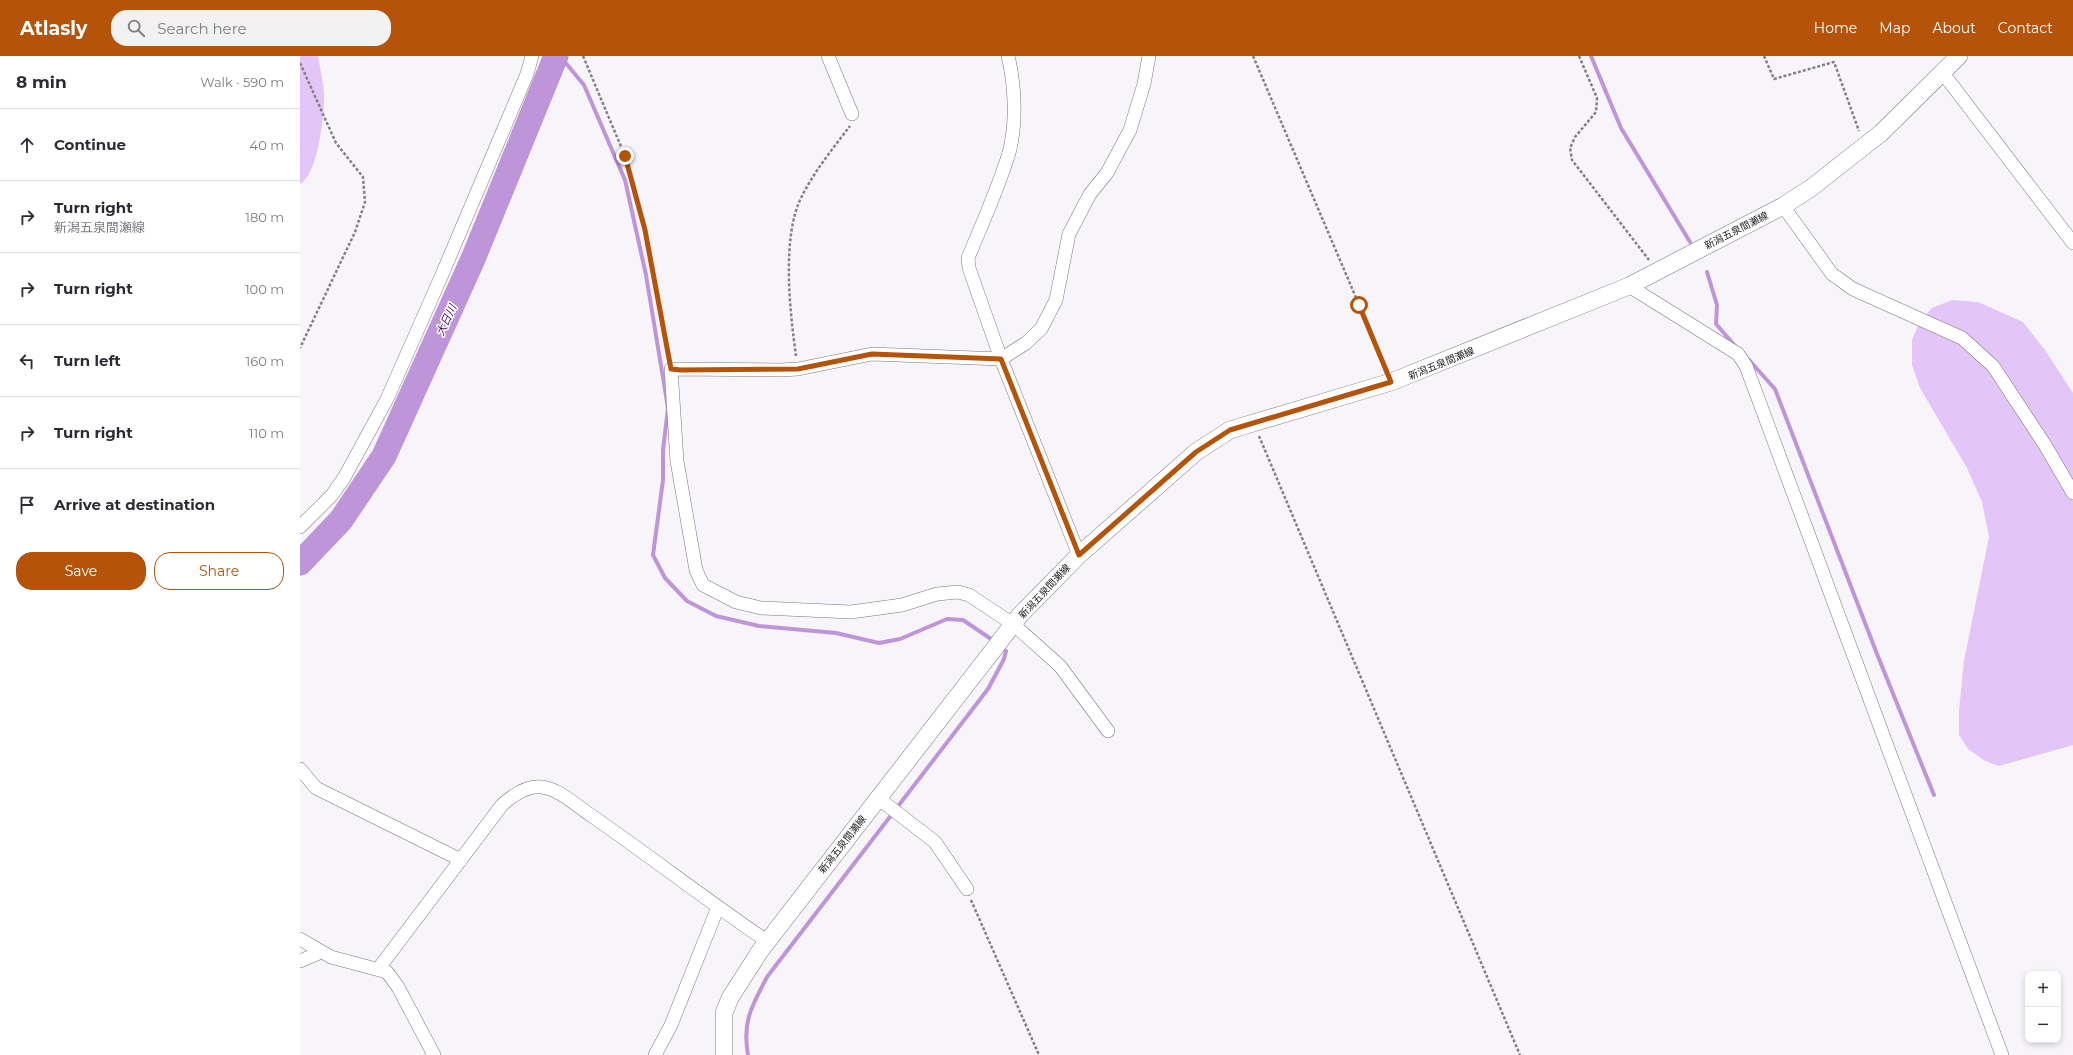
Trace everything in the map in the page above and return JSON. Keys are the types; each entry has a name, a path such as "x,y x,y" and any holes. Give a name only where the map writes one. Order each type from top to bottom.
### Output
{"main road":[{"name":"新潟五泉間瀬線","path":"724,1055 724,1013 730,998 768,942 1013,624 1079,555 1196,452 1230,430 1391,382 1629,286 1658,271 1783,206 1811,188 1881,133 1959,56"}],"street":[{"path":"300,527 332,495 344,478 387,399 447,263 527,74 532,56"},
{"path":"828,56 852,114"},
{"path":"1008,56 1012,71 1013,117 1009,152 968,258 969,268 1001,359 1079,555"},
{"path":"1108,731 1060,666 1013,624 969,594 958,592 937,594 902,605 850,612 816,611 755,607 736,602 703,585 696,570 677,461 671,369 798,369 872,354 1001,359 1026,343 1041,329 1056,300 1069,234 1090,194 1107,173 1130,130 1144,84 1149,56"},
{"path":"1942,72 2073,243"},
{"path":"1783,206 1832,274 1853,289 1962,338 1993,366 2045,445 2073,493"},
{"path":"1629,286 1738,354 1746,366 2002,1055"},
{"path":"300,769 316,788 461,860"},
{"path":"379,968 502,806 511,796 525,790 541,786 554,790 768,942"},
{"path":"878,798 935,842 967,889"},
{"path":"656,1055 671,1024 718,907"},
{"path":"300,939 331,957 379,968 387,972 398,987 434,1055"},
{"path":"300,961 321,952"}],"path":[{"path":"583,56 625,156 645,230 671,369"},
{"path":"1252,56 1391,382"},
{"path":"1579,56 1597,98 1596,112 1575,137 1570,148 1572,160 1658,271"},
{"path":"1764,56 1774,79 1834,62 1864,145"},
{"path":"300,63 336,142 363,177 365,202 354,232 300,348"},
{"path":"798,369 788,297 792,234 795,215 802,196 850,125 852,114"},
{"path":"1253,422 1488,976 1520,1055"},
{"path":"967,889 1039,1055"}],"shaded area":[{"path":"300,56 318,56 324,102 322,128 316,157 306,178 300,184"},
{"path":"1952,300 1978,302 2023,322 2045,350 2073,393 2073,745 1999,766 1985,761 1968,749 1959,735 1959,710 1964,661 1989,537 1982,502 1967,468 1920,388 1912,365 1912,340 1919,323 1932,308"}],"waterway":[{"name":"大日川","path":"300,563 341,520 384,456 473,259 556,56"},
{"path":"560,56 584,85 625,180 646,275 668,408 663,450 663,480 653,555 665,578 687,601 716,616 759,626 836,633 879,643 900,639 947,619 963,620 994,641"},
{"path":"1591,56 1621,128 1690,242"},
{"path":"1707,272 1717,305 1716,324 1736,347"},
{"path":"1749,360 1775,389 1877,654 1934,795"},
{"path":"748,1055 746,1043 747,1023 753,1005 767,977 988,689 1004,659 1006,651 1000,647"}],"route":[{"path":"625,156 645,230 671,369 798,369 872,354 1001,359 1079,555 1096,538 1196,452 1230,430 1391,382 1359,305"}]}
